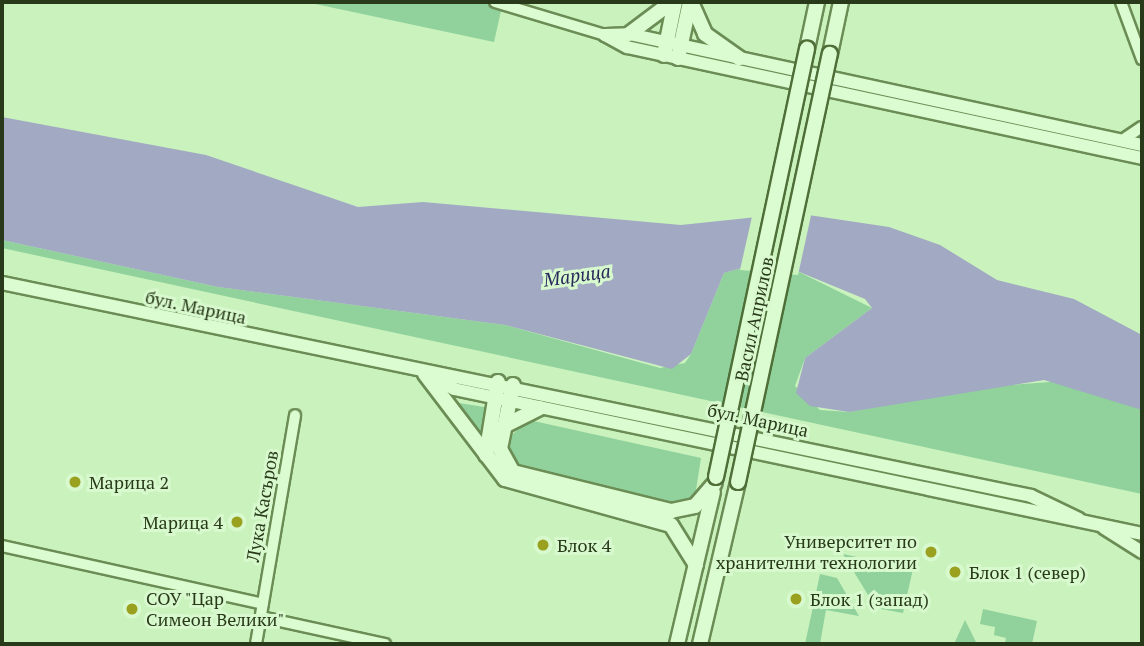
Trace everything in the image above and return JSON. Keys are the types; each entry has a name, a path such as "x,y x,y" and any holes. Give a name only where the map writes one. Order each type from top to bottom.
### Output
{"main road":[{"path":"629,34 674,2"},
{"path":"672,50 674,2"},
{"path":"672,50 690,2"},
{"path":"690,2 705,34 739,58"},
{"name":"Васил Априлов","path":"677,644 715,480 817,2"},
{"name":"Васил Априлов","path":"700,644 738,482 841,2"},
{"path":"425,374 486,455 517,486 671,525 696,565"},
{"path":"506,384 510,401 504,426 502,460 518,474 671,511 699,503 715,480"},
{"path":"486,455 495,398 506,384"},
{"path":"504,426 540,408"}],"street":[{"path":"495,2 605,35 1142,158"},
{"path":"1121,2 1142,59"},
{"path":"605,35 629,34 672,50 739,58 1142,145"},
{"path":"1121,141 1142,127"},
{"name":"бул. Марица","path":"2,283 425,374 506,384 1031,496 1079,519"},
{"name":"бул. Марица","path":"425,374 454,389 1142,534"},
{"name":"Лука Касъров","path":"256,644 295,415"},
{"path":"1095,523 1142,552"},
{"path":"2,546 263,604"},
{"path":"708,608 708,644"},
{"path":"261,617 385,644"}],"green space":[{"path":"306,2 503,2 494,42"},
{"path":"2,240 218,287 505,325 660,368 685,363 724,273 752,265 797,271 872,308 805,358 795,386 820,410 849,412 971,388 1064,381 1142,410 1142,494 2,248"},
{"path":"453,402 490,408 480,438"},
{"path":"529,420 701,458 695,496 673,504 524,472 512,463 508,438"},
{"path":"843,554 913,569 903,613 876,608"},
{"path":"820,574 837,578 859,616 826,610 820,644 805,644"},
{"path":"983,609 1037,621 1032,644 1005,644 1006,638 994,635 995,627 980,624"},
{"path":"965,620 977,644 954,644"}],"water":[{"name":"Марица","path":"2,117 206,155 358,207 423,202 681,225 795,213 889,227 940,245 997,280 1074,299 1142,335 1142,410 1044,380 849,412 810,406 796,393 805,358 872,308 865,299 797,271 752,265 724,273 691,354 672,369 505,325 218,287 2,240"}],"pier":[{"path":"812,211 798,275 740,270 753,212"}],"place":[{"name":"Марица 2","path":"75,482"},
{"name":"Марица 4","path":"237,522"},
{"name":"Блок 4","path":"543,545"},
{"name":"Университет по хранителни технологии","path":"931,552"},
{"name":"Блок 1 (север)","path":"955,572"},
{"name":"Блок 1 (запад)","path":"796,599"},
{"name":"СОУ \"Цар Симеон Велики\"","path":"132,609"}]}
